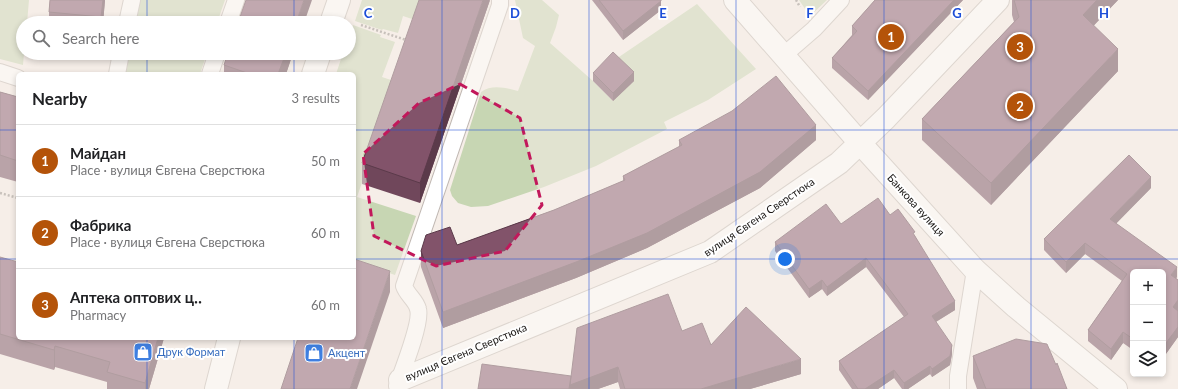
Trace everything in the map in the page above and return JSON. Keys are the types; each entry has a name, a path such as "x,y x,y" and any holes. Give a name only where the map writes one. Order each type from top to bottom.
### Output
{"street":[{"path":"333,16 339,0"},
{"name":"Банкова вулиця","path":"735,0 860,143 975,270 1016,307 1116,389"},
{"name":"вулиця Євгена Сверстюка","path":"398,384 710,252 839,163 998,0"},
{"path":"314,72 318,60"},
{"path":"216,389 228,340"}],"lane":[{"path":"129,16 132,0"},
{"path":"230,16 236,0"},
{"path":"398,384 419,316 419,310 416,304 406,292 404,286 500,5 500,0"},
{"path":"784,55 814,29 841,0"},
{"path":"117,72 120,60"},
{"path":"211,72 215,60"},
{"path":"0,72 16,77"},
{"path":"958,389 958,376 975,270"}],"path":[{"path":"357,24 406,40"},
{"path":"0,193 16,197"}],"highlighted area":[{"path":"460,84 520,118 542,205 505,251 436,266 374,236 363,154 419,103"}],"green space":[{"path":"0,0 29,0 28,16 16,16 16,60 23,60 23,65 0,59"},
{"path":"139,0 225,0 219,16 136,16"},
{"path":"362,0 425,0 418,21 403,16 398,33 382,30 356,21"},
{"path":"515,0 542,0 559,15 550,43 613,101 613,61 697,4 756,69 708,100 664,122 667,129 596,166 544,187 488,206 471,207 458,203 452,196 450,190 481,92 494,87 518,91 535,46 523,38"},
{"path":"799,0 827,0 810,16"},
{"path":"356,26 395,42 382,77 397,82 357,197 416,216 395,275 356,262 356,72 337,72 341,60 356,60"},
{"path":"126,60 205,60 201,72 123,72"}],"building":[{"path":"50,0 103,0 101,16 49,12"},
{"path":"246,0 304,0 298,16 240,16"},
{"path":"419,0 483,0 420,183 362,163"},
{"path":"599,0 661,0 661,1 623,31"},
{"path":"875,0 954,0 868,91 832,58 857,31 852,26"},
{"path":"1014,0 1097,0 1083,15 1118,49 991,183 922,119 1019,17"},
{"path":"613,52 634,72 613,93 593,73"},
{"path":"226,60 283,60 279,72 244,72 224,65"},
{"path":"776,76 816,125 760,172 647,233 576,262 443,312 421,251 426,235 450,227 457,245 554,210 625,180 623,176 682,145 679,140 732,111"},
{"path":"0,92 16,96 16,160 0,155"},
{"path":"1129,155 1151,177 1110,219 1177,267 1171,275 1178,280 1178,300 1173,307 1178,311 1178,327 1166,343 1166,269 1130,269 1130,337 1123,332 1111,349 1088,330 1127,274 1085,243 1066,262 1044,239"},
{"path":"878,198 890,215 898,209 915,232 913,233 955,301 932,316 952,345 950,356 932,369 930,366 904,383 894,370 865,389 858,389 839,361 908,314 866,258 827,287 822,280 809,289 775,242 826,204 841,224"},
{"path":"0,257 16,261 16,339 0,334"},
{"path":"356,260 390,271 350,389 281,389 297,340 356,340"},
{"path":"668,294 682,331 702,323 711,345 746,307 801,359 701,389 625,389 618,367 570,385 577,328"},
{"path":"1016,339 1047,344 1056,365 1057,363 1067,389 986,389 973,356"},
{"path":"20,340 157,340 145,383 107,372 110,362 55,346 54,350"},
{"path":"482,364 571,376 569,389 478,389"}],"place":[{"name":"Майдан","path":"891,37"},
{"name":"Аптека оптових ц‥","path":"1020,47"},
{"name":"Фабрика","path":"1020,106"},
{"name":"Друк Формат","path":"143,352"},
{"name":"Акцент","path":"314,353"}]}
